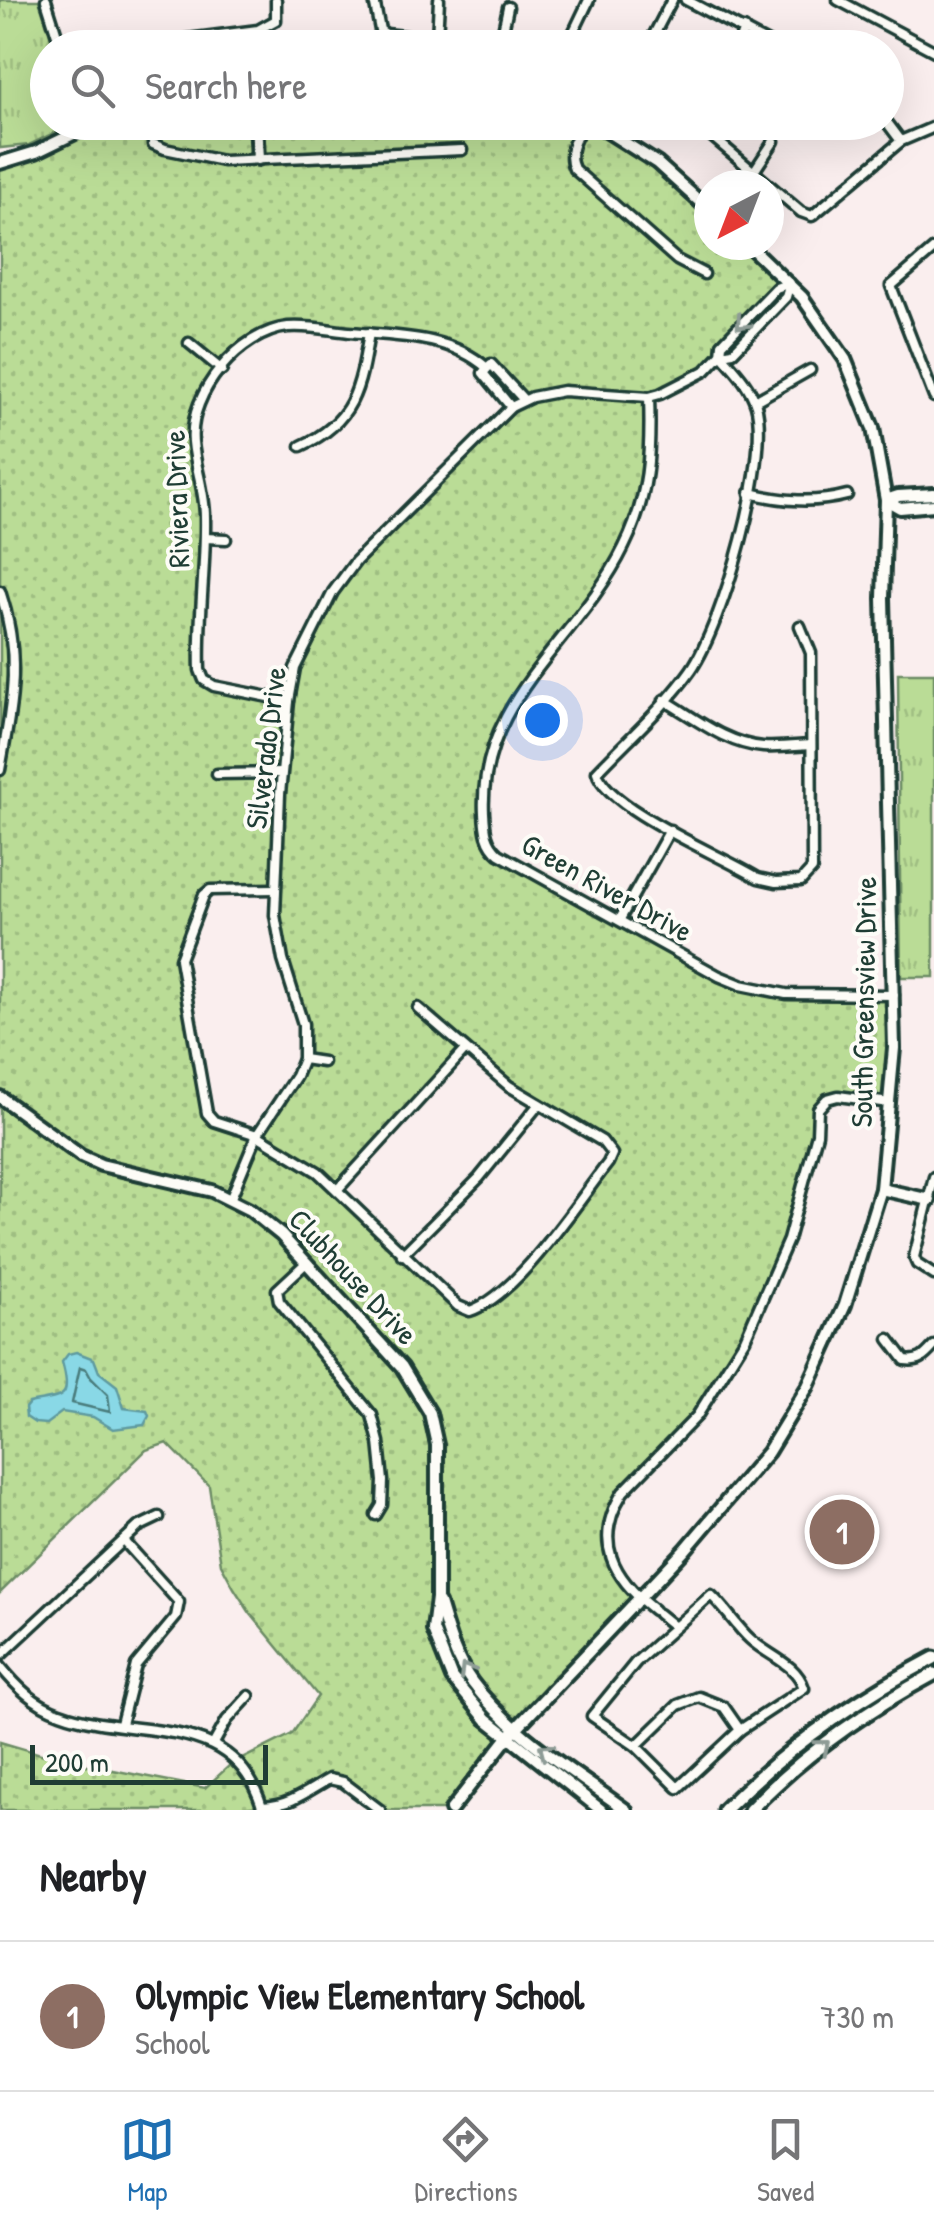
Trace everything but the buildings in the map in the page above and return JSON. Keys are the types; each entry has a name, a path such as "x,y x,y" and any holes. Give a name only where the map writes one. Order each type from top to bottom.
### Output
{"main road":[{"path":"724,1810 808,1734 934,1658"},
{"path":"750,1810 837,1735 894,1695 934,1674"}],"street":[{"path":"46,0 55,30"},
{"path":"258,30 276,20 276,0"},
{"path":"374,0 380,30"},
{"path":"437,30 439,0"},
{"path":"575,30 589,0"},
{"path":"656,30 672,0"},
{"path":"686,0 747,30"},
{"path":"838,0 894,30"},
{"path":"503,30 508,7"},
{"path":"904,35 934,51"},
{"path":"784,197 812,216 901,142 934,127"},
{"path":"0,162 61,140"},
{"path":"257,140 258,159"},
{"path":"575,140 570,159 574,169 677,260 704,274"},
{"path":"621,140 657,163 694,196"},
{"path":"716,140 753,170"},
{"path":"756,170 774,141"},
{"path":"153,144 223,161 462,150"},
{"path":"934,249 891,286 934,397"},
{"name":"South Greensview Drive","path":"451,1810 512,1733 750,1476 808,1386 845,1305 881,1189 892,1103 894,995 883,598 886,500 873,428 854,376 826,326 765,260"},
{"name":"Silverado Drive","path":"303,1059 303,1024 283,960 275,915 281,774 288,700 300,655 341,579 511,407 563,391 649,397 696,378 721,354 733,352 786,297 790,283"},
{"name":"Riviera Drive","path":"288,700 214,686 204,680 199,651 205,500 193,429 203,396 222,370 254,339 288,327 369,333 448,345 465,352 487,368 491,364 524,400"},
{"path":"301,446 324,434 349,408 361,381 369,333"},
{"path":"189,344 222,370"},
{"path":"721,354 755,400 759,446 736,563 690,672 597,772 600,783 632,809 758,878 776,882 801,882 812,869 811,652 800,626"},
{"path":"487,368 483,373 511,407"},
{"path":"755,400 810,370"},
{"name":"Green River Drive","path":"649,397 651,454 630,534 604,584 527,680 501,725 488,760 484,793 486,834 495,851 719,976 756,990 786,994 894,995"},
{"path":"750,494 784,502 846,495"},
{"path":"886,500 934,494"},
{"path":"886,500 900,508 934,506"},
{"path":"206,538 226,539"},
{"path":"0,590 11,625 13,649 13,706 3,739 0,770"},
{"path":"0,648 13,649"},
{"path":"664,700 720,734 741,742 765,747 810,745"},
{"path":"217,774 281,774"},
{"path":"620,919 670,830"},
{"path":"274,889 214,889 204,895 180,959 206,1114 214,1121 257,1135 298,1158 458,1306 470,1311 483,1307 521,1274 612,1154 602,1141 509,1086 418,1008"},
{"path":"337,1190 465,1050"},
{"path":"230,1200 257,1135 303,1059 323,1062"},
{"path":"675,1627 639,1599 619,1575 611,1558 608,1531 612,1515 623,1492 699,1413 745,1340 790,1231 817,1134 818,1109 823,1102 838,1096 892,1103"},
{"name":"Clubhouse Drive","path":"0,1097 80,1156 101,1165 212,1191 267,1222 402,1366 430,1414 440,1476 437,1598 457,1655 470,1680 512,1733 601,1810"},
{"path":"402,1255 478,1178 539,1104"},
{"path":"934,1177 914,1257 917,1264 934,1275"},
{"path":"881,1189 930,1200"},
{"path":"307,1262 278,1290 278,1301 362,1398 372,1415 384,1481 382,1505 376,1515"},
{"path":"889,1339 905,1360 915,1362 934,1346"},
{"path":"0,1656 138,1527 159,1516"},
{"path":"121,1724 136,1666 176,1617 179,1602 124,1542"},
{"path":"712,1596 753,1642 801,1678 804,1688 740,1730 678,1788 636,1746 613,1734 592,1716 636,1662 712,1596"},
{"path":"0,1666 24,1693 43,1706 75,1718 190,1736 213,1744 245,1771 263,1808 284,1805 329,1779 342,1782 380,1810"},
{"path":"213,1744 227,1720 249,1696"},
{"path":"636,1746 678,1704 699,1697 724,1706 740,1730"},
{"name":"Clubhouse Drive","path":"512,1733 626,1810"}],"green space":[{"path":"0,0 39,0 49,30 30,30 30,140 39,140 0,148"},
{"path":"56,140 615,140 694,198 694,260 765,260 787,280 707,362 669,386 647,393 640,477 614,557 507,702 491,733 482,767 482,802 494,847 700,964 725,974 794,990 891,992 889,1099 835,1095 823,1100 790,1216 746,1327 706,1396 638,1468 609,1513 608,1539 614,1565 639,1593 452,1810 380,1810 329,1777 303,1793 262,1806 217,1810 0,1810 0,1742 61,1760 205,1788 230,1765 292,1734 318,1696 250,1613 221,1564 209,1486 167,1443 146,1450 0,1593 0,163","holes":["298,323 448,345 489,369 514,401 494,416 344,570 308,631 288,697 205,676 200,665 203,502 190,429 207,382 243,342 269,328","275,889 282,957 305,1043 295,1078 256,1134 214,1117 206,1107 180,956 207,892","465,1048 609,1149 584,1193 531,1261 506,1285 470,1308 458,1303 337,1186"]},
{"path":"898,673 934,673 934,977 901,977"}],"water":[{"path":"76,1352 94,1359 99,1372 117,1386 124,1408 147,1411 149,1416 144,1425 113,1429 93,1417 62,1412 46,1424 26,1417 29,1403 62,1394 66,1384 62,1362 68,1354"}],"place":[{"name":"Olympic View Elementary School","path":"842,1532"}]}
